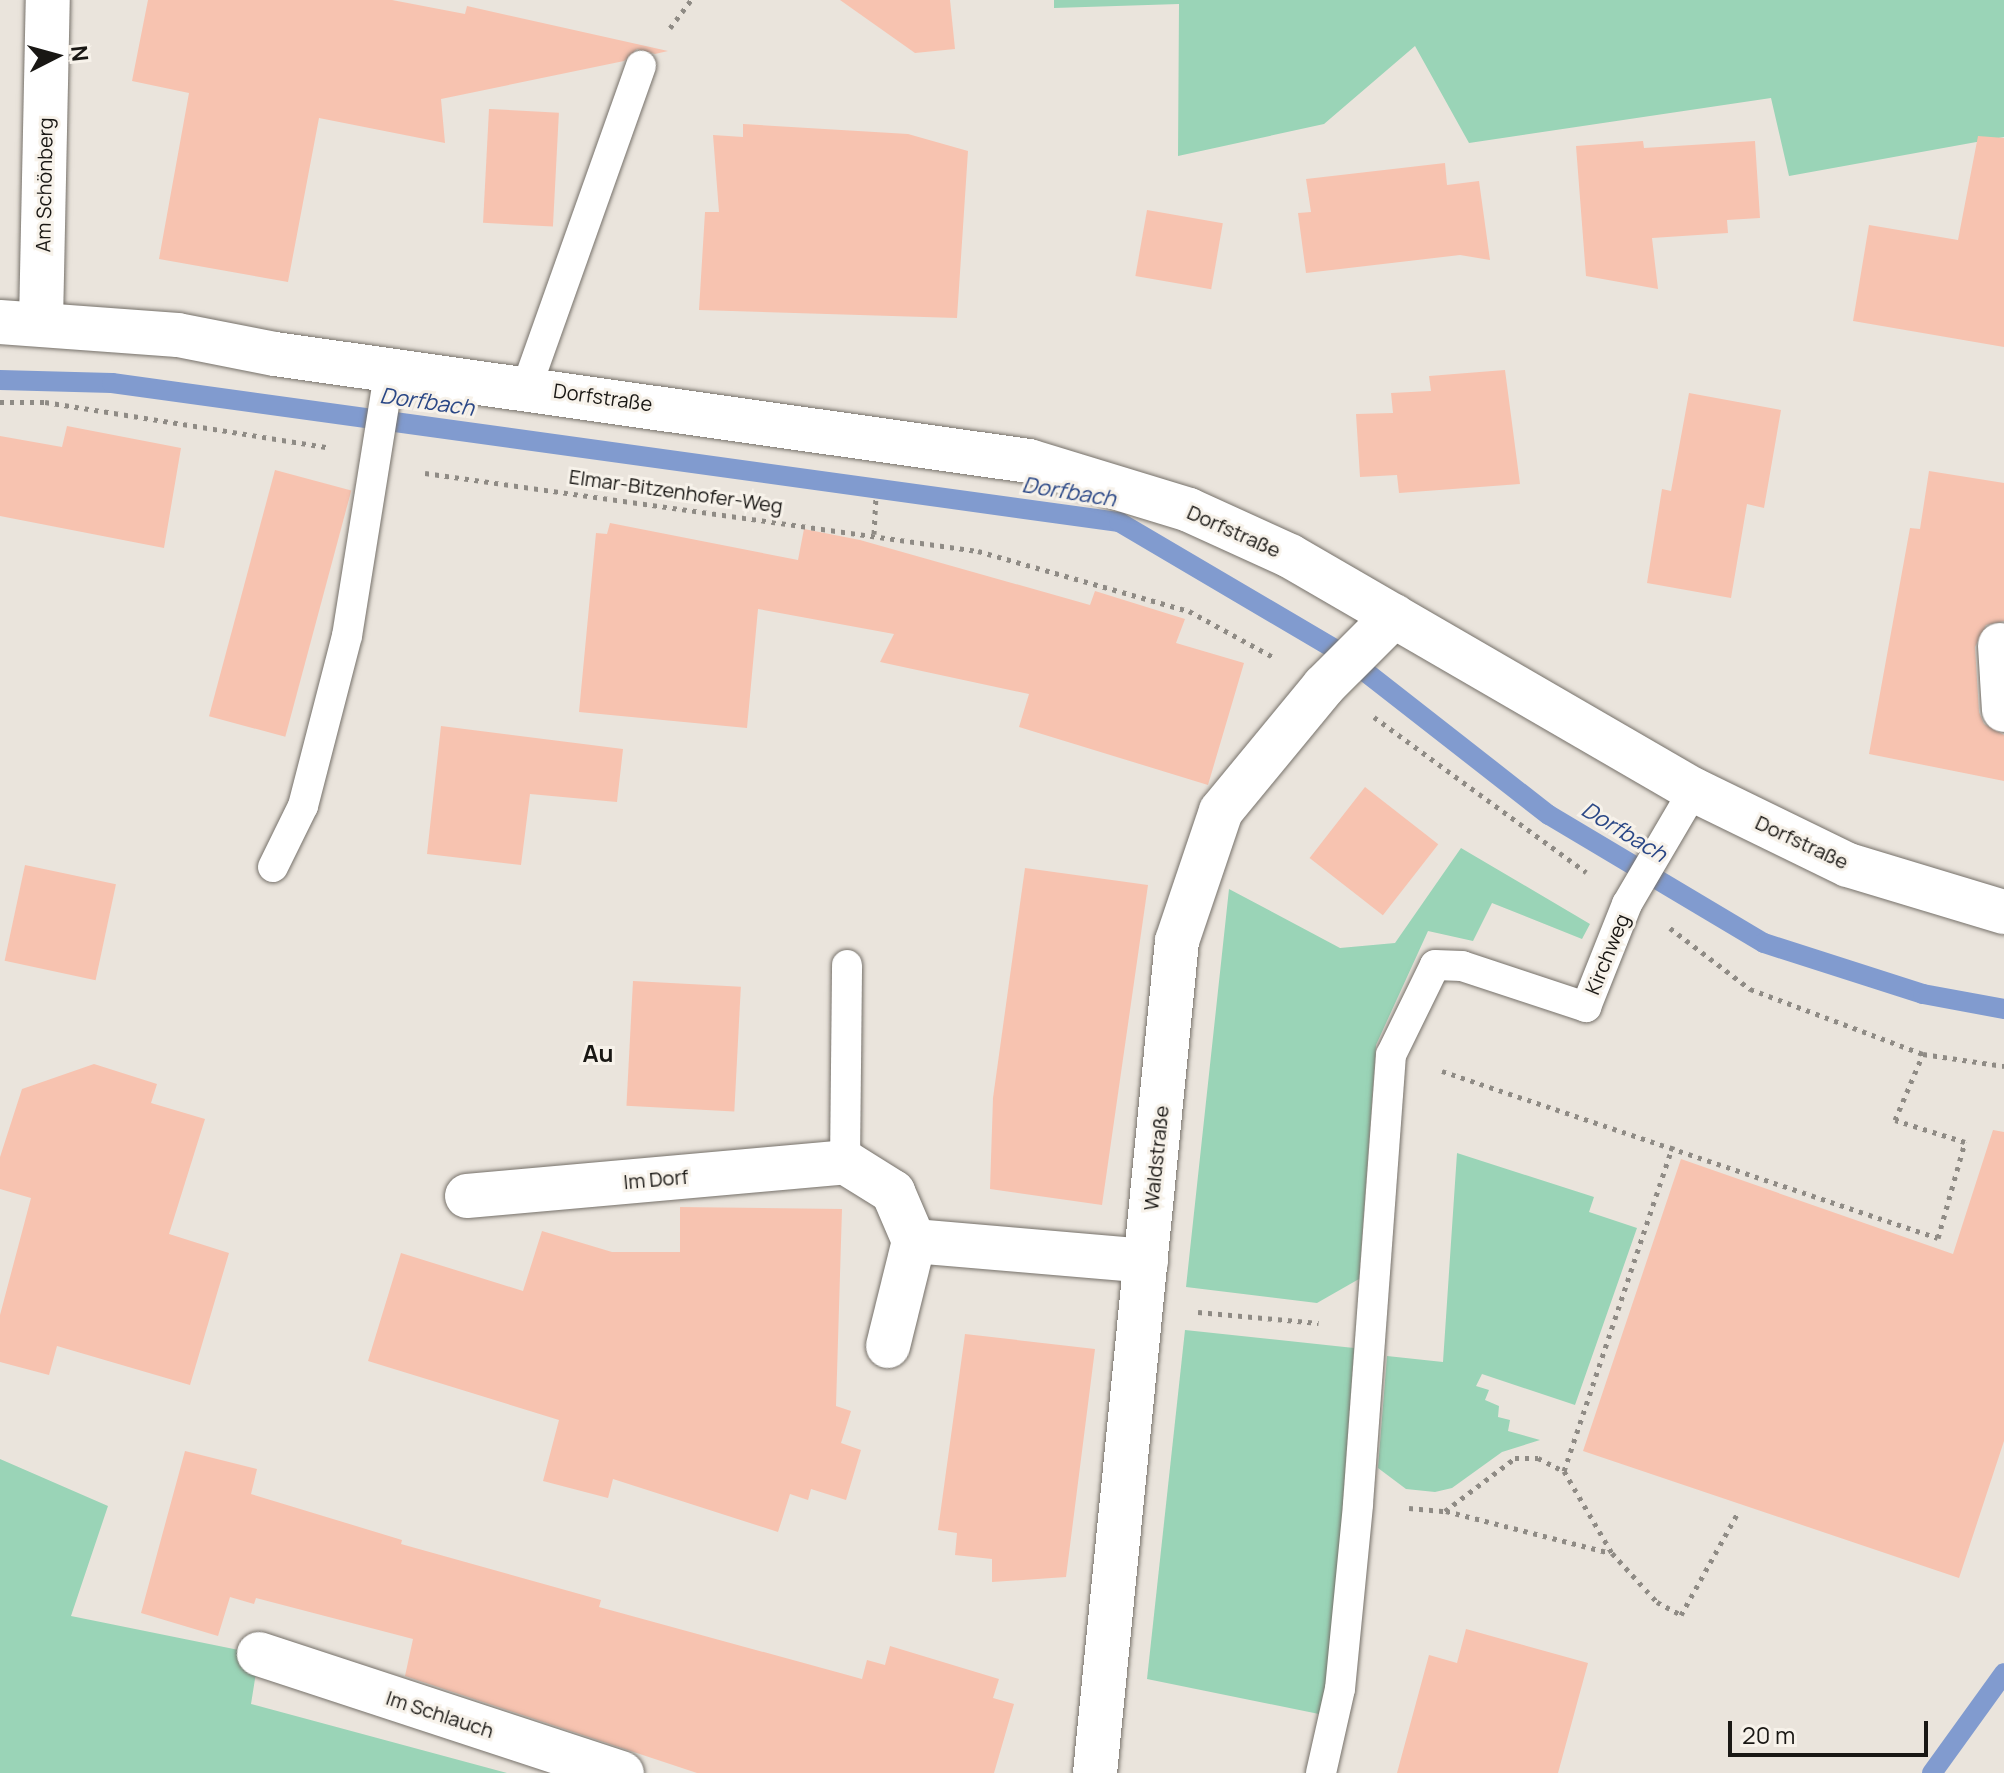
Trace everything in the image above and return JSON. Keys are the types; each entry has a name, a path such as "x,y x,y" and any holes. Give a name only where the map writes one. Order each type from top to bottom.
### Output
{"street":[{"name":"Am Schönberg","path":"21,322 48,0"},
{"name":"Dorfstraße","path":"21,322 178,335 275,354 387,383 527,386 1029,461 1189,510 1290,556 1384,626 1694,790 1848,865 2004,912"},
{"name":"Waldstraße","path":"1095,1773 1177,941 1221,811 1323,689 1384,626"},
{"path":"2000,645 2004,710"},
{"path":"845,1162 893,1192 914,1241 888,1346"},
{"name":"Im Dorf","path":"467,1196 845,1162"},
{"path":"914,1241 1146,1261"},
{"name":"Im Schlauch","path":"259,1654 622,1773"}],"lane":[{"path":"527,386 641,66"},
{"path":"273,867 303,806 347,636 387,383"},
{"name":"Kirchweg","path":"1391,1055 1435,965 1462,966 1586,1007 1633,898 1666,846 1694,790"},
{"path":"845,1162 847,965"},
{"path":"1321,1773 1340,1689 1358,1504 1391,1055"}],"path":[{"name":"Elmar-Bitzenhofer-Weg","path":"0,402 45,402 376,451 417,472 874,534 1041,566 1189,611 1323,689"},
{"path":"874,534 875,515"},
{"path":"1391,1055 1673,1146 1938,1238 1965,1142 1895,1120 1923,1054"},
{"path":"1564,1471 1673,1146"},
{"path":"1142,1306 1372,1328"},
{"path":"1445,1511 1515,1458 1538,1458 1564,1471 1612,1553 1657,1602 1681,1615 1739,1511"},
{"path":"1358,1504 1445,1511 1612,1553"}],"green space":[{"path":"1054,0 2004,0 2004,137 1789,176 1771,98 1469,143 1415,46 1324,124 1178,156 1179,4 1054,8"},
{"path":"1461,848 1590,924 1582,939 1492,903 1473,941 1428,931 1376,1045 1359,1279 1317,1303 1186,1287 1229,889 1340,948 1395,943"},
{"path":"1457,1153 1594,1197 1589,1212 1637,1228 1575,1405 1482,1374 1476,1386 1489,1390 1485,1400 1499,1406 1498,1417 1510,1420 1508,1431 1540,1440 1502,1452 1452,1488 1435,1492 1406,1489 1378,1468 1387,1356 1443,1362"},
{"path":"1185,1330 1354,1348 1332,1655 1319,1714 1147,1679"},
{"path":"0,1459 108,1506 71,1616 259,1654 251,1704 507,1773 0,1773"}],"building":[{"path":"148,0 392,0 465,14 467,6 668,51 655,54 637,49 624,61 441,99 445,143 319,118 288,282 159,259 189,93 132,81"},
{"path":"840,0 950,0 955,49 915,53"},
{"path":"489,109 559,113 553,227 483,223"},
{"path":"743,124 908,134 968,151 957,318 699,310 705,212 719,212 713,135 743,137"},
{"path":"1978,136 2004,138 2004,347 1853,321 1869,225 1958,240"},
{"path":"1643,141 1644,148 1755,141 1760,218 1727,220 1728,233 1652,238 1658,289 1586,276 1576,146"},
{"path":"1445,163 1447,185 1479,181 1490,260 1460,255 1306,273 1298,213 1311,212 1306,179"},
{"path":"1147,210 1223,223 1211,289 1135,276"},
{"path":"1505,370 1520,484 1399,493 1397,475 1360,477 1356,414 1393,413 1391,393 1431,391 1429,376"},
{"path":"1689,393 1781,410 1764,508 1747,504 1731,598 1647,583 1662,489 1671,491"},
{"path":"67,426 181,448 164,548 0,516 0,436 62,447"},
{"path":"275,470 351,490 285,737 209,716"},
{"path":"1929,471 2004,483 2004,621 1986,625 1975,647 1979,712 1984,724 2004,735 2004,781 1869,754 1910,528 1920,529"},
{"path":"610,523 798,560 804,529 860,540 1090,605 1095,591 1185,619 1176,643 1244,663 1208,785 1019,727 1029,694 880,662 894,634 758,609 747,728 579,712 596,533 607,534"},
{"path":"441,726 623,749 617,802 530,794 521,865 427,854"},
{"path":"1365,787 1438,844 1383,915 1310,858"},
{"path":"25,865 116,884 96,980 5,961"},
{"path":"1025,868 1148,885 1102,1205 990,1189 993,1098"},
{"path":"633,981 741,987 734,1111 626,1106"},
{"path":"94,1064 157,1084 151,1103 205,1119 169,1234 229,1253 190,1385 57,1346 49,1375 0,1362 0,1315 31,1198 0,1189 0,1157 22,1089"},
{"path":"1993,1130 2004,1132 2004,1441 1959,1578 1583,1451 1681,1159 1953,1254"},
{"path":"680,1207 842,1209 836,1406 851,1411 841,1443 861,1450 846,1500 811,1489 808,1500 790,1494 778,1532 613,1479 608,1498 543,1481 559,1420 368,1361 401,1253 523,1291 542,1231 612,1252 680,1252"},
{"path":"965,1334 1095,1349 1066,1577 992,1582 992,1559 955,1555 957,1533 938,1530"},
{"path":"185,1451 257,1469 251,1494 402,1540 401,1544 601,1600 599,1607 862,1679 867,1660 885,1665 890,1646 999,1679 993,1698 1014,1704 994,1773 697,1773 405,1676 413,1639 256,1598 254,1604 230,1597 218,1636 141,1613"},
{"path":"1466,1629 1588,1663 1558,1773 1397,1773 1429,1655 1457,1663"}],"waterway":[{"name":"Dorfbach","path":"0,380 112,383 1119,522 1340,652 1549,815 1764,943 1923,994 2004,1009"},
{"path":"1932,1773 2004,1673"}],"district":[{"name":"Au","path":"598,1053"}]}
